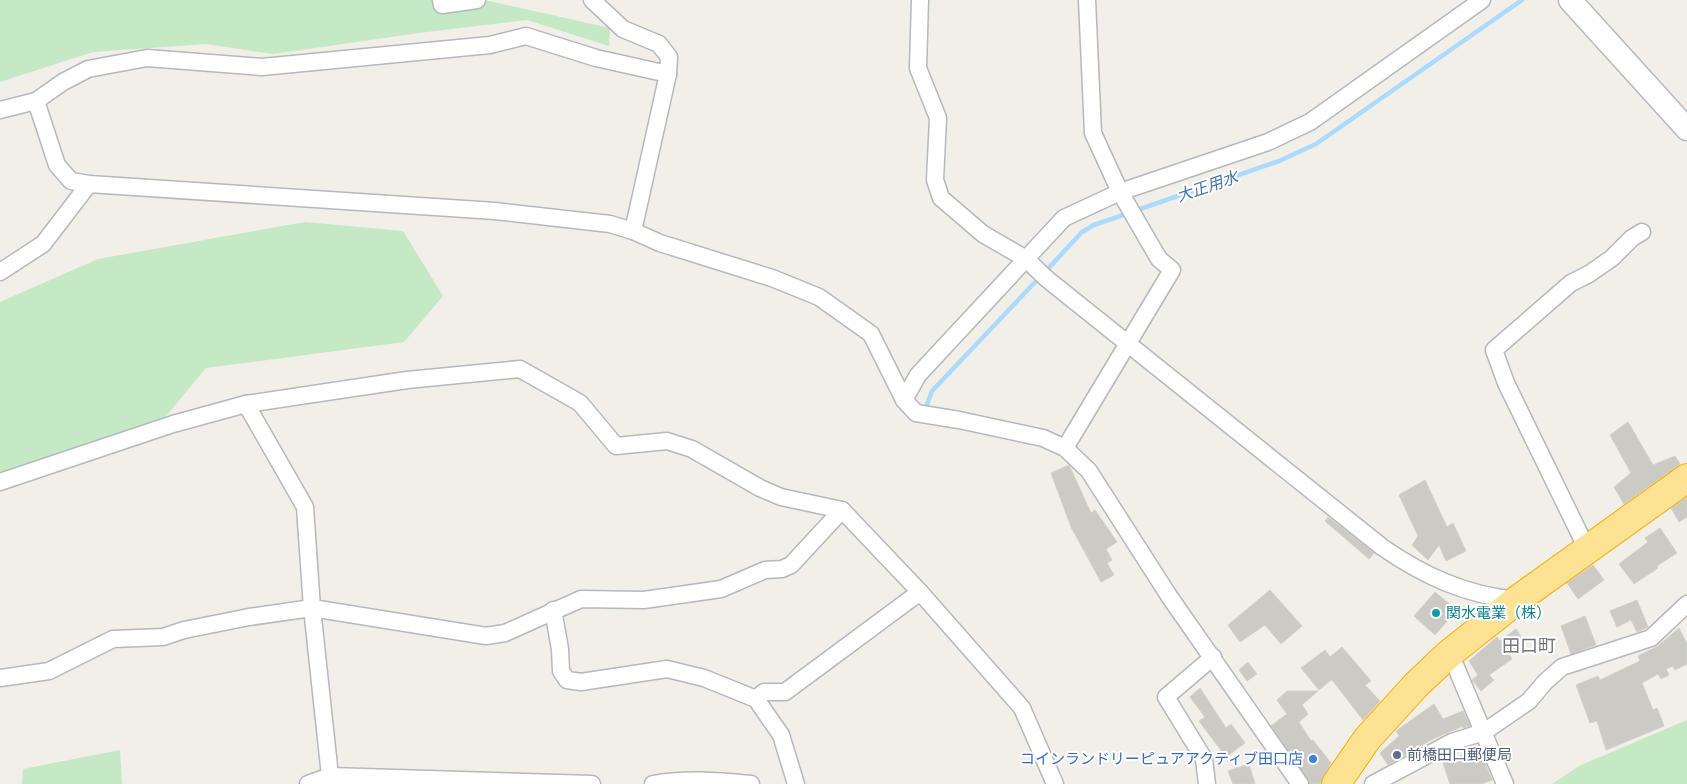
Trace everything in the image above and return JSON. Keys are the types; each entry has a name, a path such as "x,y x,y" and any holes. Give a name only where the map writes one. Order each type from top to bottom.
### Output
{"highway":[{"path":"1336,784 1367,739 1416,685 1450,654 1517,600 1687,478"}],"street":[{"path":"441,0 442,5 477,0"},
{"path":"592,0 623,29 659,44 669,57 668,74 633,231"},
{"path":"920,0 918,68 938,118 935,180 941,198 983,234 1029,263 1126,344 1382,547 1413,569 1458,588 1492,598 1517,600"},
{"path":"1066,448 1126,344 1172,270 1159,259 1127,204 1093,133 1087,0"},
{"path":"904,400 918,375 1029,263 1064,218 1127,204 1310,122 1482,0"},
{"path":"1570,0 1687,129"},
{"path":"0,110 36,101 63,82 88,69 147,58 262,67 490,45 526,36 596,58 668,74"},
{"path":"36,101 57,165 71,180 89,184 495,211 610,224 633,231 660,243 772,278 819,297 871,334 904,400 916,414 959,420 1043,438 1066,448 1089,471 1169,596 1300,784"},
{"path":"0,272 43,244 89,184"},
{"path":"1587,549 1506,383 1494,350 1571,283 1590,274 1612,258 1632,238 1642,232"},
{"path":"0,482 173,424 246,404 407,380 520,369 580,403 616,446 667,441 692,449 760,488 781,497 842,510 920,592 1022,708 1055,784"},
{"path":"246,404 305,507 312,608 330,776"},
{"path":"0,678 50,671 114,639 163,637 184,630 249,617 312,608 486,636 505,633 581,599 644,600 721,589 765,570 782,570 791,565 842,510"},
{"path":"756,699 764,692 785,692 920,592"},
{"path":"1373,784 1452,742 1484,732 1529,702 1545,682 1562,667 1651,638 1687,604"},
{"path":"553,610 560,649 561,671 567,680 581,682 667,669 704,678 756,699 781,735 796,784"},
{"path":"1450,654 1505,784"},
{"path":"1207,784 1204,759 1166,697 1213,657"},
{"path":"308,784 330,776 592,784"},
{"path":"653,784 673,780 709,780 751,784"}],"green space":[{"path":"0,0 484,0 610,28 609,46 527,20 273,54 206,44 93,52 0,82"},
{"path":"305,222 403,231 443,296 404,342 206,368 162,421 0,473 0,302 98,259"},
{"path":"1687,720 1687,784 1552,784 1579,766"},
{"path":"120,750 122,784 22,784 23,769"}],"building":[{"path":"1628,422 1653,465 1675,456 1680,464 1624,504 1614,487 1631,473 1610,435"},
{"path":"1069,465 1091,513 1095,510 1117,542 1106,549 1112,560 1107,563 1114,575 1101,582 1071,527 1051,473"},
{"path":"1425,480 1447,527 1453,523 1466,551 1446,561 1439,545 1428,560 1412,545 1418,536 1399,495"},
{"path":"1687,497 1687,517 1679,522 1671,508"},
{"path":"1328,517 1374,553 1369,559 1325,521"},
{"path":"1660,528 1677,553 1634,584 1619,564 1648,542 1645,538"},
{"path":"1593,565 1604,580 1578,599 1567,583"},
{"path":"1270,590 1302,626 1281,644 1265,625 1240,642 1228,625"},
{"name":"関水電業（株）","path":"1435,592 1457,610 1435,635 1414,616"},
{"path":"1637,600 1648,627 1637,632 1631,620 1617,627 1610,611"},
{"path":"1585,616 1596,645 1571,654 1561,626"},
{"path":"1679,628 1687,644 1687,664 1675,670 1673,666 1666,669 1669,675 1661,679 1658,674 1642,683 1653,710 1657,708 1664,726 1606,750 1597,721 1590,723 1576,685 1598,676 1600,680 1640,661 1638,656 1658,646"},
{"path":"1516,629 1525,643 1509,654 1512,659 1489,675 1494,680 1481,691 1472,680 1478,675 1469,661 1497,637 1500,641"},
{"path":"1342,647 1371,681 1365,685 1380,701 1363,720 1333,681 1331,680 1319,690 1301,668 1325,650 1330,657"},
{"path":"1248,662 1257,674 1247,681 1239,670"},
{"path":"1200,688 1226,728 1231,724 1245,743 1226,757 1199,721 1205,717 1190,697"},
{"path":"1287,691 1318,691 1302,705 1308,714 1299,722 1311,741 1313,740 1331,763 1320,784 1310,784 1271,726 1287,714 1277,700"},
{"path":"1434,704 1443,719 1463,711 1470,726 1463,728 1463,726 1433,739 1388,765 1380,753 1399,736 1396,731"},
{"path":"1462,755 1465,763 1482,756 1492,780 1481,784 1450,784 1443,763"},
{"path":"1249,764 1255,784 1233,784 1228,771"}],"waterway":[{"name":"大正用水","path":"1045,272 1082,232 1094,225 1279,161 1316,144 1522,0"},
{"name":"大正用水","path":"926,407 932,391 1040,277"}],"place":[{"name":"関水電業（株）","path":"1436,613"},
{"name":"前橋田口郵便局","path":"1397,755"},
{"name":"コインランドリーピュアアクティブ田口店","path":"1313,759"}],"district":[{"name":"田口町","path":"1529,646"}]}
